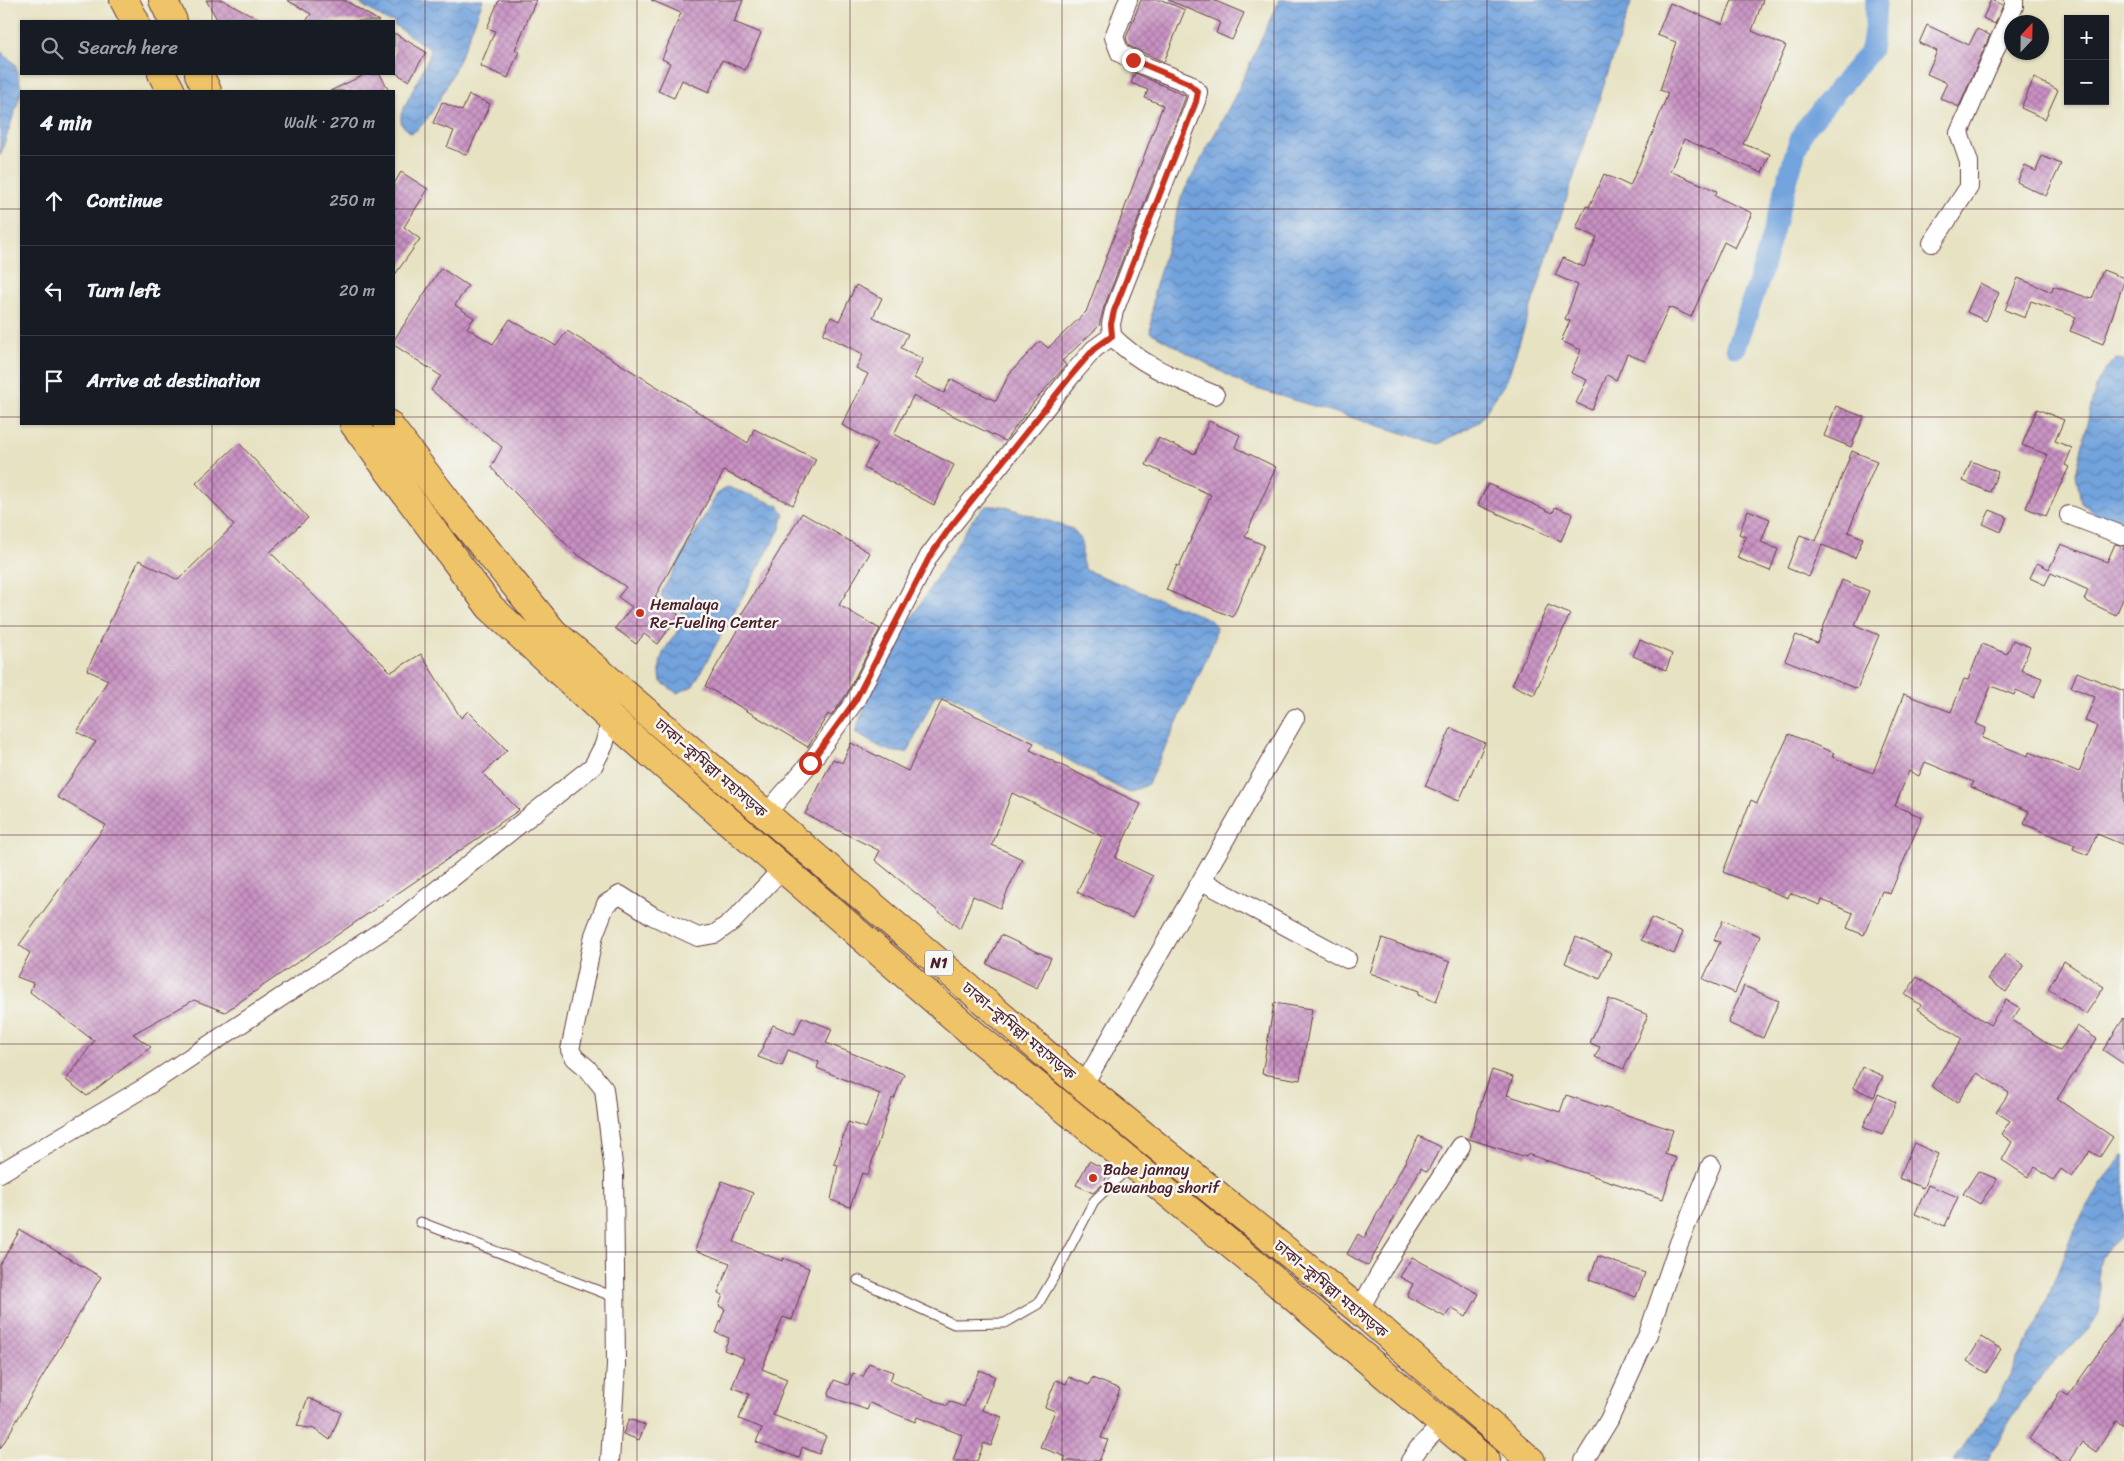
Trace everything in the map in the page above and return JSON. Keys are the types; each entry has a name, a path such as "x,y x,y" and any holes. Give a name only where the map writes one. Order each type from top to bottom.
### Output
{"highway":[{"path":"124,0 134,20"},
{"path":"162,0 172,20"},
{"path":"163,75 170,90"},
{"path":"200,75 207,90"},
{"name":"ঢাকা–কুমিল্লা মহাসড়ক","path":"355,425 490,607 611,719 976,1036 1262,1270 1486,1461"},
{"name":"ঢাকা–কুমিল্লা মহাসড়ক","path":"389,425 449,504 554,633 1083,1086 1359,1310 1531,1461"}],"street":[{"path":"1128,0 1114,37 1120,53 1140,64 1188,83 1198,92 1196,102 1114,311 1111,324 1112,336 1127,352 1154,368 1216,396"},
{"path":"1932,243 1969,187 1969,162 1959,133 2014,6 2014,0"},
{"path":"765,815 810,763 855,701 913,586 930,556 952,525 1075,371 1094,349 1112,336"},
{"path":"2069,515 2124,536"},
{"path":"1083,1086 1295,718"},
{"path":"0,1173 147,1086 404,916 593,766 604,745 611,719"},
{"path":"610,1461 616,1365 617,1298 614,1173 604,1089 570,1050 570,1040 599,920 606,904 620,895 653,916 698,937 715,934 734,920 783,868"},
{"path":"1202,881 1347,959"},
{"path":"1359,1310 1386,1263 1461,1146"},
{"path":"1584,1461 1609,1420 1648,1334 1679,1243 1711,1165"},
{"path":"1410,1461 1418,1449 1442,1424"}],"lane":[{"path":"858,1280 954,1324 1005,1323 1038,1304 1094,1201 1133,1164"},
{"path":"420,1222 617,1298"}],"water":[{"path":"354,0 483,0 453,74 442,95 421,126 411,133 401,124 401,114 429,57 430,49 395,26 395,20 385,20"},
{"path":"1279,0 1632,0 1507,380 1479,422 1439,444 1247,386 1150,332 1154,292 1182,195 1234,98"},
{"path":"0,51 15,64 22,90 20,90 20,96 0,156"},
{"path":"2116,359 2124,360 2124,528 2103,521 2081,503 2076,474 2098,381"},
{"path":"728,487 778,505 784,514 780,529 693,686 677,693 661,682 660,670 663,653 681,626 685,616 661,596 662,591 717,494"},
{"path":"986,506 1003,506 1073,529 1082,542 1082,561 1086,570 1209,619 1216,627 1214,641 1148,784 1130,793 946,692 935,695 908,752 887,750 855,732 867,701 905,629 972,520"},
{"path":"2124,1155 2124,1235 2108,1248 2101,1260 2099,1273 2100,1308 2096,1320 2043,1374 2009,1422 1987,1461 1953,1461 1997,1399 2043,1311 2073,1231 2102,1182"}],"building":[{"path":"206,0 223,0 261,20 217,20"},
{"path":"287,0 344,0 377,20 307,20 311,14"},
{"path":"499,0 536,0 515,50 519,51 508,78 480,66 495,31 487,28"},
{"path":"651,0 743,0 734,22 761,33 745,70 722,60 709,92 682,80 674,98 658,91 670,63 662,59 681,13"},
{"path":"1141,0 1162,0 1185,10 1164,62 1129,46 1126,38"},
{"path":"1168,0 1213,0 1244,13 1232,40 1216,33 1220,22"},
{"path":"1732,0 1763,0 1752,31 1786,46 1743,144 1770,154 1762,173 1684,139 1670,171 1717,191 1715,196 1752,213 1735,248 1724,242 1691,317 1669,307 1645,361 1627,354 1616,380 1607,375 1592,410 1576,403 1587,380 1571,373 1581,350 1561,341 1570,321 1565,319 1578,285 1555,275 1563,258 1584,267 1597,237 1576,228 1586,206 1589,207 1604,174 1630,186 1653,132 1668,93 1660,90 1676,42 1657,35 1670,3 1723,24"},
{"path":"1991,0 2003,5 1995,24 1983,18"},
{"path":"1927,25 1969,45 1977,29 1990,35 1959,107 1940,98 1947,83 1927,74 1937,51 1919,43"},
{"path":"395,34 426,52 409,81 395,73"},
{"path":"1135,73 1186,96 1104,307 1099,326 1062,361 1066,365 1034,402 1005,441 913,396 894,434 954,465 934,505 864,468 877,443 842,425 868,374 856,368 863,354 823,334 831,317 839,321 856,285 882,298 873,317 908,334 901,348 923,359 914,378 944,393 951,379 996,401 1009,374 1040,341 1048,348 1086,312 1163,105 1145,98 1148,90 1131,83"},
{"path":"364,75 381,75 388,90 332,90"},
{"path":"2034,78 2058,90 2045,119 2021,108"},
{"path":"469,95 490,104 467,155 447,147 454,131 433,123 442,102 462,111"},
{"path":"2042,156 2061,164 2046,196 2017,182 2025,166 2036,171"},
{"path":"401,172 428,189 404,227 420,239 395,275 395,182"},
{"path":"441,268 468,286 455,305 474,318 467,328 493,344 510,319 556,346 567,331 748,443 754,429 816,459 793,505 724,471 655,597 679,615 658,644 644,634 636,644 615,628 632,607 618,597 626,587 575,553 505,483 491,467 502,447 431,390 441,376 395,346 395,338"},
{"path":"2103,270 2124,278 2124,281 2103,344 2070,331 2076,317 2031,301 2025,318 2005,310 2018,278 2052,292 2053,286 2092,299"},
{"path":"1980,283 1999,293 1986,321 1967,312"},
{"path":"1836,406 1864,417 1851,447 1824,436"},
{"path":"2037,409 2064,420 2055,441 2072,448 2065,465 2069,467 2046,516 2026,508 2048,455 2022,445"},
{"path":"1209,421 1240,435 1235,447 1276,467 1245,537 1264,545 1233,617 1166,590 1211,495 1146,465 1158,438 1195,454"},
{"path":"239,443 308,518 270,552 391,672 421,654 461,718 468,711 507,750 483,774 519,810 225,1012 194,1000 133,1034 151,1047 87,1096 66,1080 94,1041 30,992 33,983 17,977 30,953 19,945 106,825 57,797 96,742 77,732 108,680 87,670 139,560 178,580 234,525 196,483"},
{"path":"1852,451 1877,461 1848,532 1863,538 1855,558 1822,545 1809,577 1787,568 1800,535 1816,541"},
{"path":"1971,461 1998,472 1990,492 1963,481"},
{"path":"1488,484 1553,513 1555,507 1573,514 1561,541 1478,505"},
{"path":"1748,510 1770,519 1761,542 1778,549 1770,571 1737,558 1746,537 1739,534"},
{"path":"1990,510 2007,517 2001,532 1983,524"},
{"path":"802,513 870,553 839,605 880,629 846,695 831,716 828,714 808,747 705,686 742,622 738,620"},
{"path":"2061,544 2107,562 2115,544 2124,546 2124,597 2116,615 2084,600 2088,590 2051,573 2045,585 2030,578 2037,563 2049,569"},
{"path":"1842,580 1869,591 1855,625 1879,635 1857,689 1785,660 1796,635 1817,643"},
{"path":"1548,605 1570,614 1534,695 1512,685"},
{"path":"1640,640 1672,654 1666,670 1633,656"},
{"path":"2013,640 2030,647 2021,670 2042,678 2034,698 2016,690 2014,695 1991,686 1976,724 1986,728 1982,738 2028,756 2029,752 2079,772 2097,726 2085,721 2095,697 2071,687 2077,672 2124,691 2124,845 2097,834 2088,855 2073,849 2075,845 2024,824 2029,811 1971,787 1974,782 1925,762 1919,776 1909,771 1895,806 1922,817 1890,894 1882,891 1864,935 1847,928 1853,913 1822,900 1820,905 1790,893 1788,898 1723,872 1751,800 1757,803 1789,734 1834,753 1832,757 1873,773 1904,694 1951,712 1964,679 1968,680 1982,644 2007,654"},
{"path":"942,700 1034,743 1030,750 1141,804 1115,858 1153,876 1132,918 1077,892 1103,837 1012,793 992,845 1022,859 1000,908 973,896 960,929 875,860 880,851 805,814 833,759 842,763 851,743 908,771"},
{"path":"1451,728 1485,743 1459,801 1425,786"},
{"path":"1651,918 1683,932 1674,954 1641,940"},
{"path":"1723,920 1760,936 1735,993 1703,979 1720,942 1714,940"},
{"path":"1001,935 1051,958 1037,988 987,964"},
{"path":"1576,937 1611,953 1600,979 1565,963"},
{"path":"1382,938 1450,962 1436,1002 1418,995 1419,991 1370,973"},
{"path":"2006,953 2024,965 2006,992 1988,979"},
{"path":"2064,961 2104,987 2086,1014 2048,989"},
{"path":"1917,977 1990,1025 2006,1000 2020,1008 2012,1020 2060,1051 2077,1026 2097,1039 2057,1099 2113,1137 2100,1157 2090,1151 2072,1177 2061,1169 2053,1180 2035,1167 2028,1177 2002,1160 2012,1142 2001,1134 2010,1121 1996,1112 2009,1093 1977,1073 1957,1103 1931,1086 1962,1039 1918,1009 1921,1005 1905,995"},
{"path":"1744,986 1779,1001 1763,1038 1728,1023"},
{"path":"1609,999 1648,1015 1624,1069 1595,1057 1600,1047 1590,1043"},
{"path":"1274,1003 1312,1009 1300,1080 1262,1074"},
{"path":"802,1017 832,1029 826,1043 904,1074 894,1099 892,1098 868,1175 862,1173 850,1207 831,1200 838,1165 834,1164 848,1122 866,1128 880,1094 817,1068 819,1062 788,1050 782,1066 758,1057 773,1025 795,1034"},
{"path":"2124,1018 2124,1064 2103,1050"},
{"path":"1862,1067 1883,1076 1874,1097 1853,1088"},
{"path":"1492,1070 1513,1077 1507,1095 1560,1112 1566,1095 1673,1130 1665,1154 1676,1158 1663,1199 1527,1154 1526,1157 1469,1139"},
{"path":"1878,1094 1896,1102 1882,1135 1863,1127"},
{"path":"1419,1136 1441,1147 1427,1172 1421,1168 1368,1266 1347,1254 1358,1234 1364,1238"},
{"path":"1914,1143 1938,1154 1923,1188 1899,1178"},
{"name":"Babe jannay Dewanbag shorif","path":"1089,1161 1109,1171 1104,1183 1093,1193 1076,1185"},
{"path":"1978,1171 1997,1179 1980,1204 1963,1194"},
{"path":"722,1181 753,1193 734,1242 782,1261 783,1258 809,1268 792,1320 783,1317 762,1369 787,1379 773,1415 826,1436 819,1454 802,1447 799,1458 756,1442 762,1428 739,1419 749,1394 732,1387 744,1358 724,1350 729,1338 716,1333 725,1309 719,1306 723,1295 718,1293 730,1263 695,1250"},
{"path":"1928,1185 1958,1197 1945,1226 1915,1214"},
{"path":"20,1230 101,1277 0,1449 0,1265"},
{"path":"1598,1256 1645,1273 1636,1297 1589,1280"},
{"path":"1412,1257 1479,1294 1466,1317 1451,1308 1445,1317 1407,1296 1413,1284 1400,1277"},
{"path":"2124,1316 2124,1426 2116,1421 2096,1452 2082,1442 2069,1461 2062,1461 2029,1439 2061,1391 2068,1396"},
{"path":"1982,1337 2001,1349 1986,1373 1967,1361"},
{"path":"869,1363 893,1372 890,1381 947,1406 949,1401 964,1407 979,1370 995,1376 982,1410 1002,1417 991,1446 984,1443 977,1461 953,1461 962,1435 917,1417 915,1422 870,1403 867,1410 828,1396 834,1380 848,1385 853,1373 863,1377"},
{"path":"1069,1377 1089,1385 1092,1378 1120,1389 1101,1438 1108,1440 1099,1461 1064,1461 1066,1457 1040,1447 1055,1411 1045,1407 1056,1380 1066,1384"},
{"path":"308,1398 341,1412 330,1440 315,1429 297,1426"},
{"path":"629,1419 645,1425 639,1440 623,1434"}],"waterway":[{"path":"1736,347 1759,281 1796,150 1804,130 1871,50 1876,0"}],"place":[{"name":"Hemalaya Re-Fueling Center","path":"640,613"},
{"name":"Babe jannay Dewanbag shorif","path":"1093,1178"}],"route":[{"path":"810,763 855,701 876,664 889,633 930,556 952,525 1075,371 1094,349 1112,336 1111,324 1114,311 1190,113 1196,102 1198,92 1195,87 1188,83 1133,60"}]}
